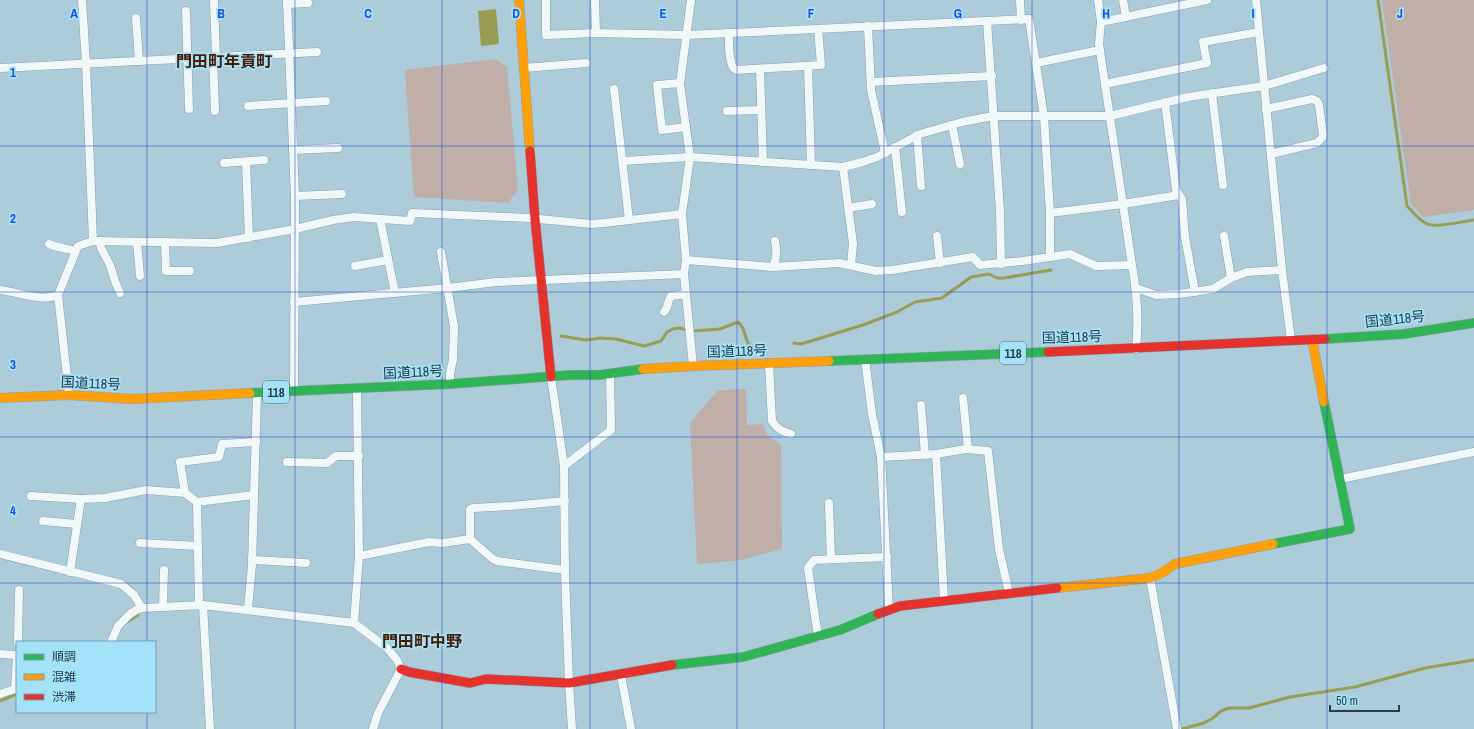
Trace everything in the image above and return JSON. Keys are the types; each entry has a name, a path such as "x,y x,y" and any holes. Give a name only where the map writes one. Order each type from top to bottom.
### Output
{"main road":[{"path":"519,0 535,219 551,377"},
{"name":"国道118号","path":"0,398 69,395 124,399 294,392 610,374 634,370 693,366 1136,349 1404,334 1474,323"},
{"path":"401,669 409,672 470,683 486,680 569,683 685,663 726,660 818,637 840,630 889,609 900,606 1150,578 1162,573 1175,564 1350,529 1312,339"}],"street":[{"path":"82,0 96,241 110,265 114,281 120,293"},
{"path":"214,0 215,111"},
{"path":"546,0 546,35 596,33 687,35 1029,20 1044,116 1050,213 1050,257"},
{"path":"595,0 596,33"},
{"path":"691,0 680,83 690,157 682,214 686,260 684,274 693,366"},
{"path":"1020,0 1021,20"},
{"path":"1098,0 1100,50 1136,288 1138,328 1136,349"},
{"path":"1123,0 1126,17"},
{"path":"1100,22 1126,17 1164,4 1207,0"},
{"path":"1256,0 1282,270 1291,340"},
{"path":"294,392 295,196 287,2 308,3"},
{"path":"186,11 189,109"},
{"path":"136,18 139,62"},
{"path":"988,21 1000,211 1001,264"},
{"path":"868,26 871,90 885,153"},
{"path":"729,33 730,63 733,68 736,70 760,69 821,65 818,29"},
{"path":"1105,84 1207,63 1203,42 1259,32"},
{"path":"1036,63 1100,50"},
{"path":"0,68 317,52"},
{"path":"524,68 586,63"},
{"path":"808,66 811,165"},
{"path":"623,161 690,157 843,167 863,162 885,153 917,135 952,125 993,116 1110,116 1188,97 1264,86 1324,68"},
{"path":"760,69 763,162"},
{"path":"871,82 992,76"},
{"path":"680,83 657,86 662,130 686,127"},
{"path":"614,89 629,220"},
{"path":"1212,93 1223,185"},
{"path":"1266,109 1312,99 1317,101 1319,105 1323,135 1317,143 1271,154"},
{"path":"248,106 326,101"},
{"path":"1165,102 1176,190 1182,199 1184,237 1195,292"},
{"path":"727,111 761,110"},
{"path":"952,125 960,164"},
{"path":"917,135 921,186"},
{"path":"895,147 902,212"},
{"path":"293,150 338,148"},
{"path":"224,163 264,160"},
{"path":"246,162 249,238"},
{"path":"843,167 853,244 851,265"},
{"path":"295,196 342,194"},
{"path":"1050,213 1179,195"},
{"path":"848,208 872,204"},
{"path":"69,395 58,295 78,246 96,241 217,243 295,229 319,222 347,218 410,220 412,212 535,219 591,224 682,214"},
{"path":"380,219 394,293"},
{"path":"937,236 940,263"},
{"path":"1224,236 1231,278"},
{"path":"137,242 140,276"},
{"path":"165,242 166,271 190,271"},
{"path":"773,267 776,261 777,248 775,242"},
{"path":"49,244 56,248 75,251"},
{"path":"441,252 454,326 453,360 450,374 450,384"},
{"path":"686,260 773,267 839,263 876,271 940,263 972,257 980,265 1001,264 1070,254 1096,266 1132,265"},
{"path":"355,266 388,260"},
{"path":"1136,288 1156,295 1179,294 1213,288 1231,278 1247,272 1282,270"},
{"path":"294,302 448,288 496,282 684,274"},
{"path":"0,290 37,297 51,298 58,295"},
{"path":"664,312 668,309 669,298 671,296 686,294"},
{"path":"865,359 872,414 881,457 889,609"},
{"path":"769,364 772,421 775,427 781,431 791,434"},
{"path":"564,466 611,430 610,374"},
{"path":"551,377 564,466 565,570 572,729"},
{"path":"354,623 360,556 357,388"},
{"path":"248,610 252,560 257,393"},
{"path":"963,398 968,449"},
{"path":"921,405 925,455"},
{"path":"185,493 180,462 219,457 222,444 256,442"},
{"path":"881,457 936,454 968,449 988,451 999,548 1009,593"},
{"path":"1340,479 1474,452"},
{"path":"936,454 944,600"},
{"path":"287,462 327,463 336,456 359,456"},
{"path":"31,496 105,498 146,490 185,493 197,502 254,495"},
{"path":"70,572 81,498"},
{"path":"565,501 470,509 470,539 492,559 497,561 565,570"},
{"path":"197,502 201,604 210,729"},
{"path":"829,503 832,559"},
{"path":"43,521 77,524"},
{"path":"360,556 429,542 444,543 470,539"},
{"path":"140,543 198,546"},
{"path":"0,554 121,584 134,595 142,608"},
{"path":"818,637 808,568 814,560 887,557"},
{"path":"252,560 306,563"},
{"path":"163,606 164,570"},
{"path":"1150,578 1177,729"},
{"path":"18,641 19,590"},
{"path":"111,641 118,626 130,614 142,608 163,606 201,604 354,623 387,648 397,660 401,669 378,712 373,729"},
{"path":"0,654 16,656"},
{"path":"0,694 15,689 16,672"},
{"path":"621,675 631,729"}],"shaded area":[{"path":"1382,0 1474,0 1474,210 1423,217 1411,204"},
{"path":"496,9 499,44 481,46 478,11"},
{"path":"496,59 507,67 518,189 508,203 414,197 405,70"},
{"path":"746,389 747,425 763,424 767,435 781,445 782,549 736,561 697,564 690,423 718,390"}],"waterway":[{"path":"1378,0 1407,206 1420,219 1429,225 1442,225 1474,220"},
{"path":"794,343 801,344 863,325 897,312 915,302 942,298 971,277 989,274 997,278 1004,278 1051,270"},
{"path":"693,331 720,329 738,322 741,324 750,346 761,347"},
{"path":"561,336 586,340 601,338 616,339 644,346 661,341 667,332 673,329 679,328 687,330"},
{"path":"127,622 138,615"},
{"path":"1182,729 1204,723 1221,711 1229,708 1249,708 1290,697 1355,687 1425,668 1474,660"},
{"path":"0,701 16,694"}],"traffic: fast":[{"path":"1325,339 1404,334 1474,323"},
{"path":"829,361 1048,352"},
{"path":"250,393 450,384 570,375 599,375 643,369"},
{"path":"1273,544 1350,529 1324,402"},
{"path":"672,665 743,657 840,630 878,614"}],"traffic: slow":[{"path":"519,0 530,151"},
{"path":"1312,339 1324,402"},
{"path":"643,369 829,361"},
{"path":"0,398 69,395 132,399 250,393"},
{"path":"1057,588 1150,578 1162,573 1175,564 1273,544"}],"traffic: jam":[{"path":"530,151 535,219 551,377"},
{"path":"1048,352 1325,339"},
{"path":"878,614 900,606 1057,588"},
{"path":"401,669 409,672 470,683 486,679 569,683 672,665"}],"district":[{"name":"門田町年貢町","path":"224,61"},
{"name":"門田町中野","path":"422,641"}]}
